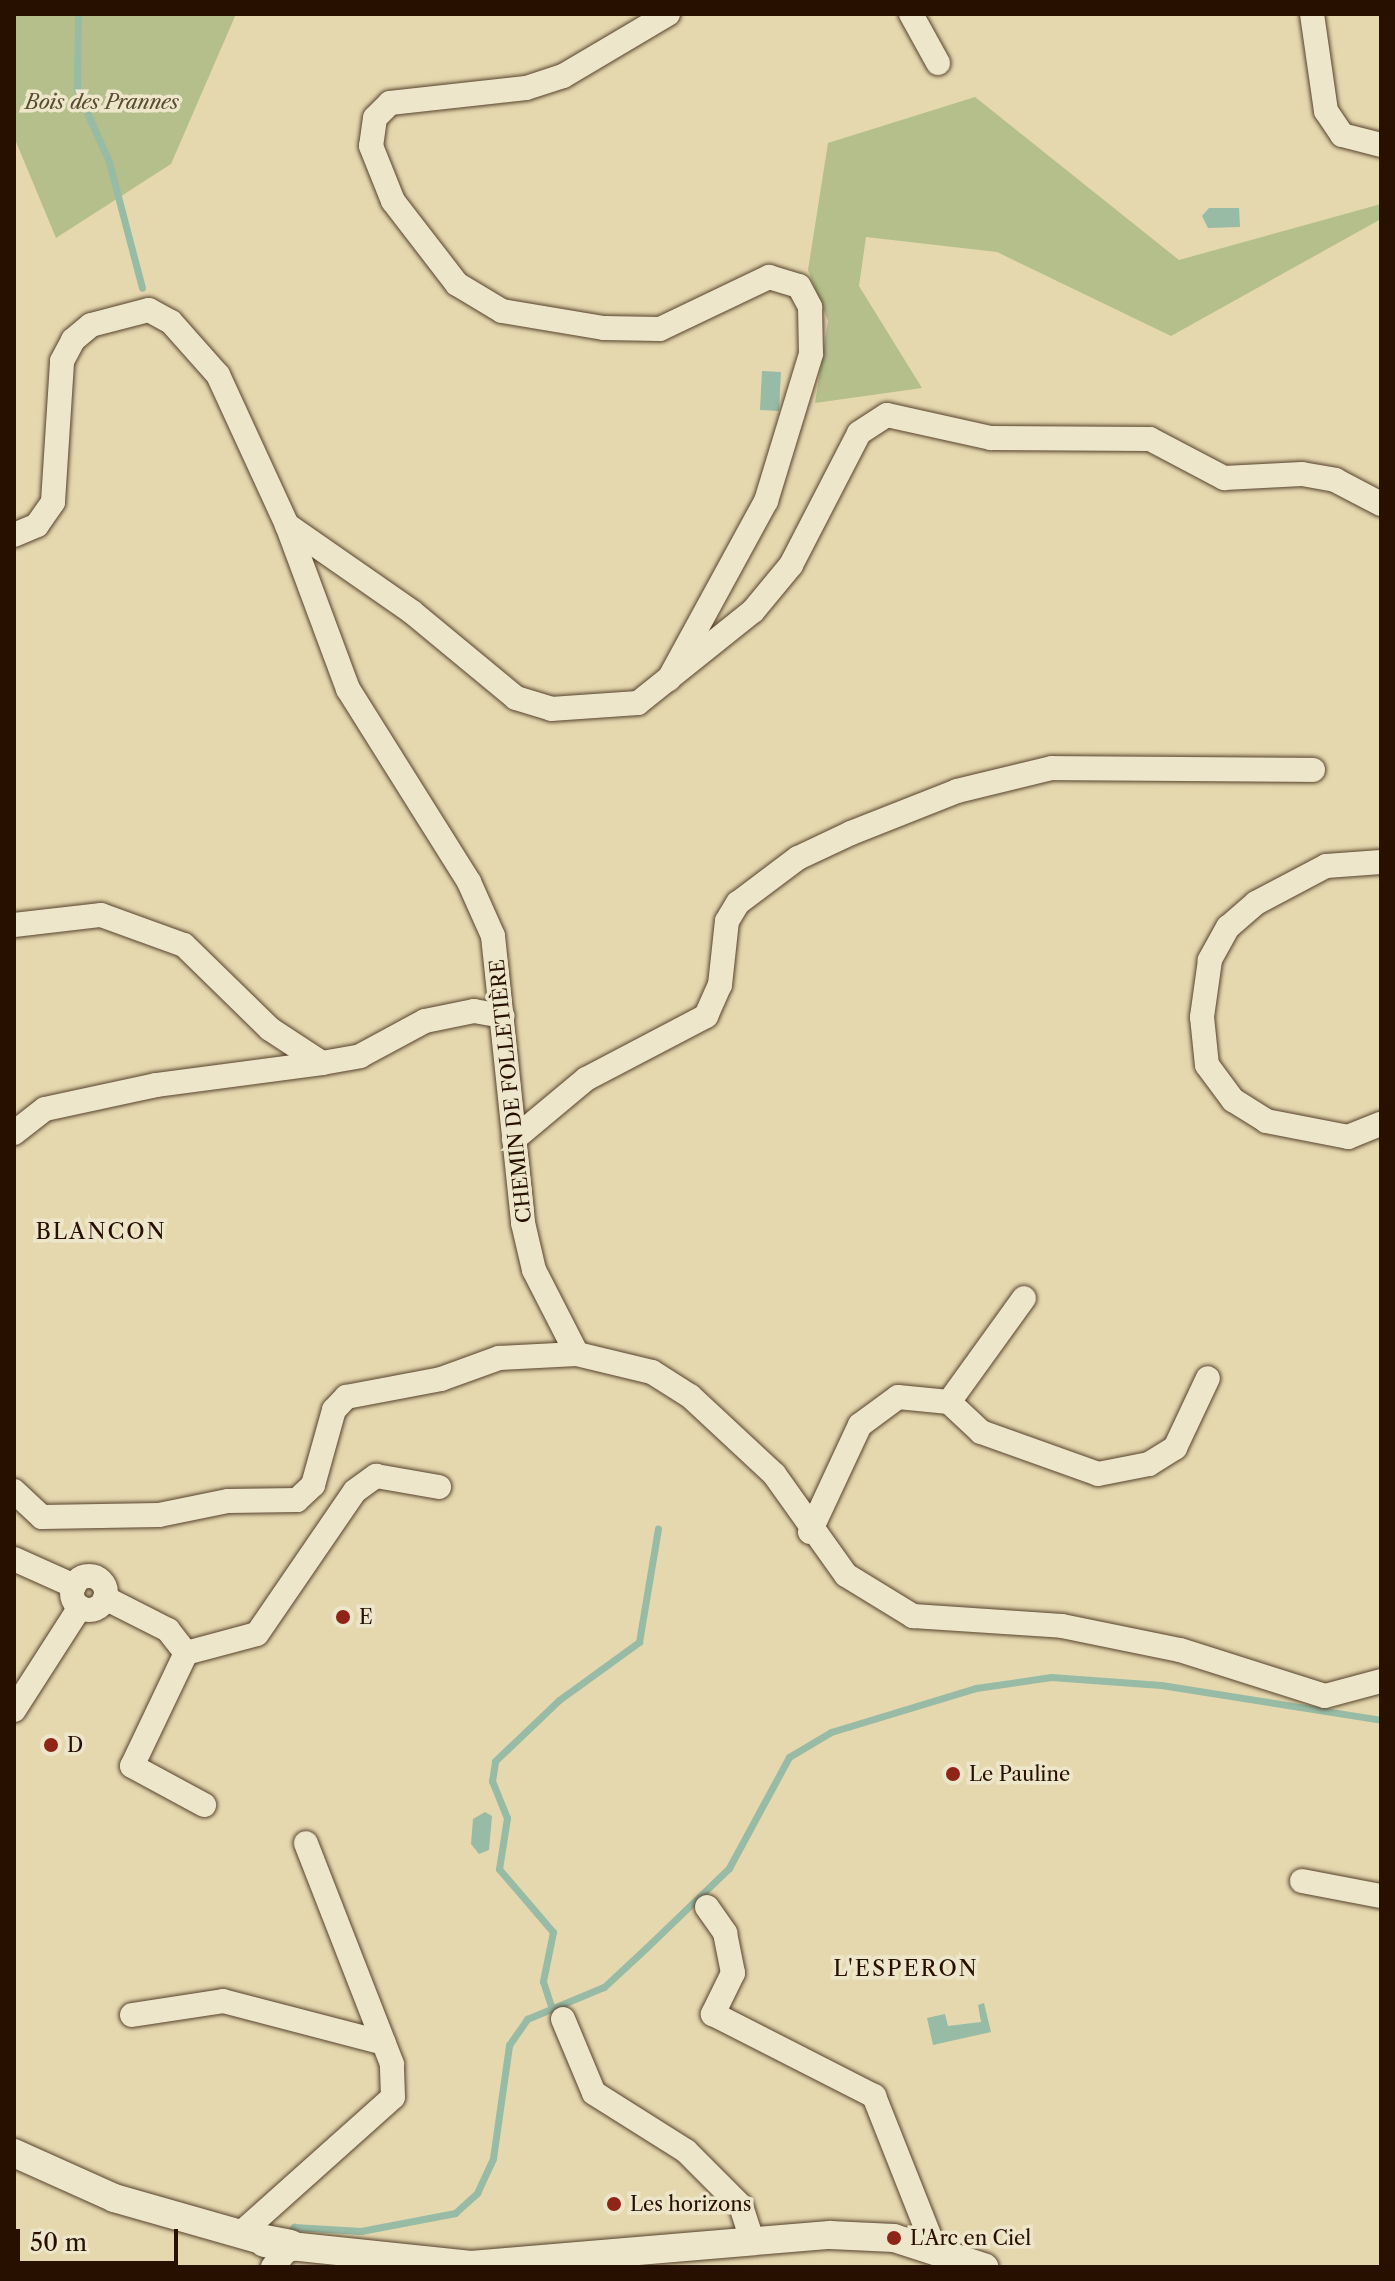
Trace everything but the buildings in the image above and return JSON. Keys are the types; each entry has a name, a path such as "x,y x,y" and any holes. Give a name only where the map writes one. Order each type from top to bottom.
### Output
{"street":[{"path":"664,688 766,501 811,354 810,307 799,286 769,277 660,329 604,328 502,311 457,284 393,201 371,146 375,118 390,103 526,88 563,76 668,14"},
{"path":"911,14 938,63"},
{"path":"1312,14 1326,111 1342,135 1381,145"},
{"name":"CHEMIN DE FOLLETIÈRE","path":"14,535 37,525 53,502 62,361 73,340 91,325 149,310 171,322 218,375 287,525 294,560 359,713 475,895 502,966 503,1016 514,1139 534,1270 577,1354"},
{"path":"287,525 412,612 516,698 581,712 638,703 664,688 772,588 859,433 887,415 991,438 1150,439 1224,478 1302,474 1335,480 1381,504"},
{"path":"514,1139 586,1079 706,1016 738,903 798,858 851,833 957,791 1052,768 1313,770"},
{"path":"1381,862 1326,866 1256,903 1228,927 1210,960 1202,1017 1207,1065 1233,1100 1266,1121 1348,1137 1381,1124"},
{"path":"14,925 101,915 184,945 270,1029 322,1063"},
{"path":"14,1133 45,1109 156,1085 360,1056 425,1021 474,1011 503,1016"},
{"path":"949,1402 1024,1298"},
{"path":"14,1491 42,1517 55,1518 297,1500 313,1485 334,1410 346,1397 441,1379 499,1358 577,1354 652,1372 690,1396 774,1474 810,1532 846,1575 913,1616 1062,1626 1180,1650 1325,1696 1381,1681"},
{"path":"810,1532 860,1425 876,1409 898,1397 949,1402 981,1432 1098,1474 1149,1464 1175,1448 1208,1378"},
{"path":"204,1805 132,1766 186,1653 257,1634 355,1491 376,1476 439,1487"},
{"path":"14,1559 97,1609 105,1598 168,1630 186,1653"},
{"path":"14,1710 77,1597"},
{"path":"271,2247 386,2109 395,2080 384,2043 306,1843"},
{"path":"1302,1881 1381,1896"},
{"path":"707,1907 725,1933 733,1973 713,2014 874,2096 935,2250"},
{"path":"132,2015 223,2001 384,2043"},
{"path":"563,2019 594,2093 686,2151 741,2206 752,2240"},
{"path":"14,2153 114,2198 271,2247 385,2263 471,2265 752,2240 870,2237 935,2250 984,2267"}],"green space":[{"name":"Bois des Prannes","path":"14,14 236,14 171,164 56,238 14,137"},
{"path":"975,97 1179,260 1381,204 1381,219 1171,336 997,252 866,237 859,286 922,388 815,403 828,321 808,270 828,143"}],"shaded area":[{"path":"1209,208 1239,208 1240,227 1208,228 1202,216"},
{"path":"762,371 781,372 779,411 760,410"},
{"path":"485,1812 492,1816 489,1850 479,1854 471,1844 473,1819"},
{"path":"984,2003 991,2032 933,2045 927,2018 945,2014 948,2026 981,2022 978,2005"}],"waterway":[{"path":"78,14 77,90 109,162 142,288"},
{"path":"551,2006 543,1981 553,1932 499,1869 507,1818 492,1781 495,1761 559,1700 639,1642 658,1529"},
{"path":"287,2235 294,2227 361,2231 455,2213 477,2193 493,2158 509,2045 527,2019 604,1987 647,1947 729,1868 789,1757 831,1732 976,1688 1051,1677 1161,1685 1381,1720"}],"place":[{"name":"E","path":"343,1617"},
{"name":"D","path":"51,1745"},
{"name":"Le Pauline","path":"953,1774"},
{"name":"Les horizons","path":"614,2204"},
{"name":"L'Arc en Ciel","path":"894,2238"}],"district":[{"name":"BLANCON","path":"101,1232"},
{"name":"L'ESPERON","path":"906,1969"}]}
